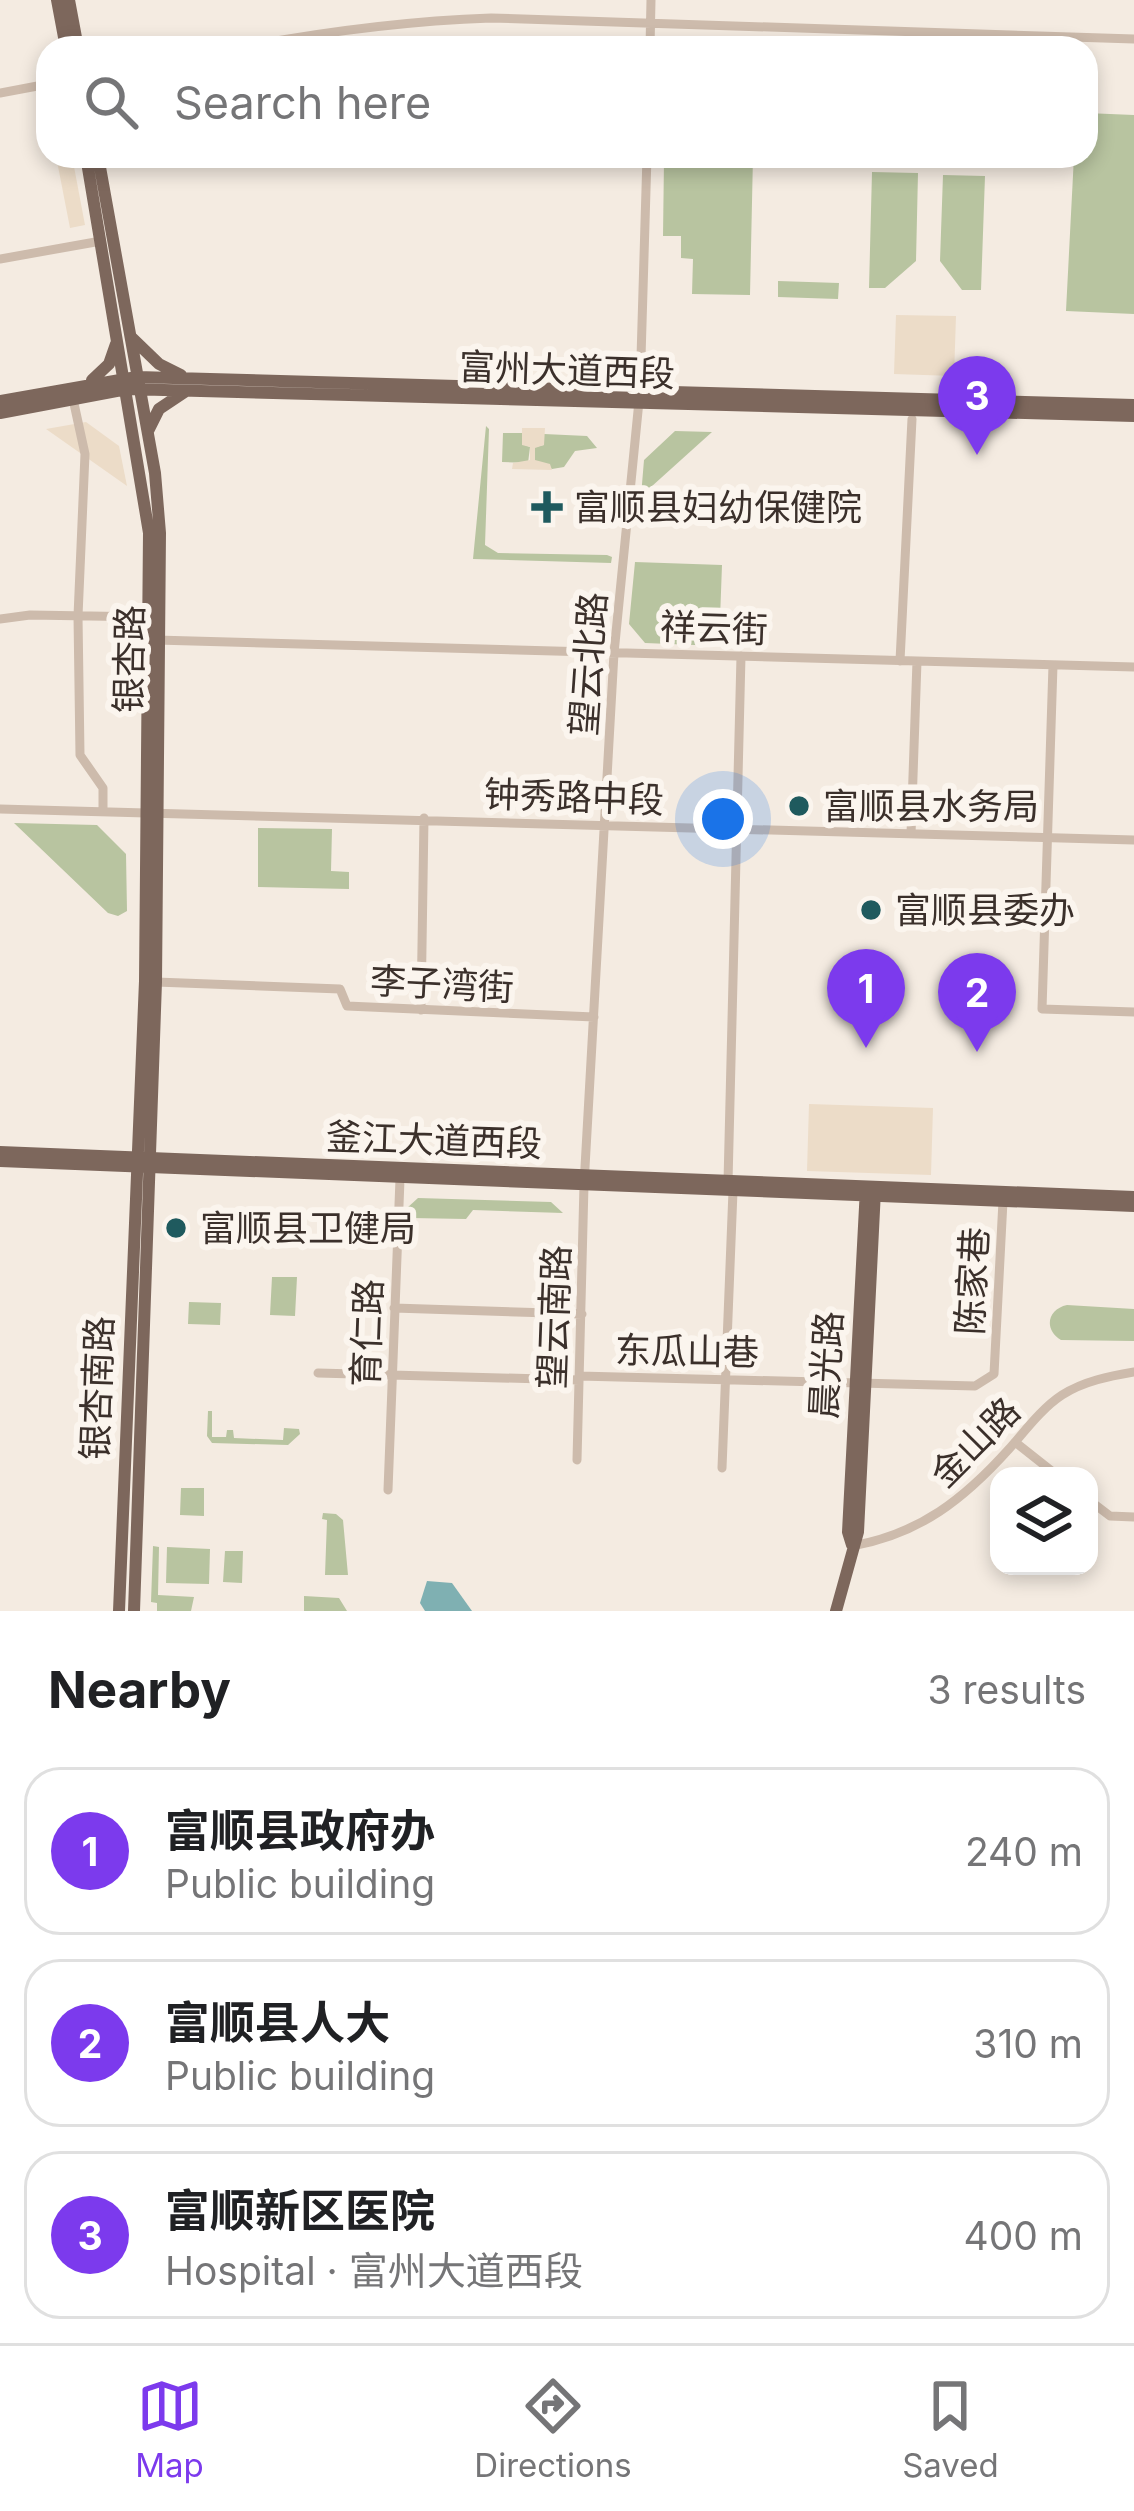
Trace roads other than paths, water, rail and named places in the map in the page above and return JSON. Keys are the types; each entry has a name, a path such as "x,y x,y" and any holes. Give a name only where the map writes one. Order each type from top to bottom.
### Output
{"main road":[{"path":"57,0 64,36"},
{"path":"69,0 76,36"},
{"name":"银杏路","path":"88,168 124,336"},
{"name":"银杏路","path":"100,168 132,383 155,640"},
{"path":"133,423 120,404 80,394 109,364 124,336 188,384 159,409 148,432"},
{"name":"银杏路","path":"132,383 148,432 158,501 143,1163"},
{"name":"富州大道西段","path":"0,413 132,383 1134,416"},
{"name":"富州大道西段","path":"0,401 80,394"},
{"name":"富州大道西段","path":"639,397 1134,405"},
{"name":"银杏路","path":"143,1163 156,982 152,812"},
{"name":"釜江大道西段","path":"0,1152 400,1178 585,1181"},
{"name":"釜江大道西段","path":"0,1161 870,1192"},
{"name":"银杏南路","path":"119,1611 143,1163"},
{"name":"银杏南路","path":"134,1611 143,1163"},
{"path":"870,1192 1003,1202 1134,1202"},
{"path":"870,1192 1134,1202"},
{"name":"晨光路","path":"836,1611 858,1532 870,1192"}],"street":[{"path":"650,36 651,0"},
{"path":"300,36 416,20 491,18 1037,36"},
{"path":"1098,38 1134,39"},
{"path":"0,93 36,86"},
{"name":"望云北路","path":"585,1181 614,652 639,397 646,168"},
{"path":"0,260 101,241"},
{"path":"80,394 86,454 78,616 80,755 103,788 103,811"},
{"path":"900,661 913,419"},
{"path":"0,619 150,617"},
{"name":"祥云街","path":"155,640 1134,667"},
{"path":"722,1468 741,656"},
{"path":"911,834 917,661"},
{"path":"1054,665 1042,1009 1134,1012"},
{"name":"钟秀路中段","path":"0,809 1134,840"},
{"path":"421,1010 424,818"},
{"name":"李子湾街","path":"156,982 340,988 347,1006 594,1017"},
{"name":"育仁路","path":"388,1490 400,1178"},
{"name":"望云南路","path":"577,1460 585,1181"},
{"name":"陈家巷","path":"860,1382 975,1386 994,1374 1003,1202"},
{"path":"394,1308 582,1314"},
{"name":"金山路","path":"852,1546 908,1532 946,1510 973,1488 1059,1396 1134,1372"},
{"name":"东瓜山巷","path":"318,1373 860,1382"},
{"path":"1015,1442 1047,1467"},
{"path":"1098,1507 1110,1516 1134,1517"}],"water":[{"path":"427,1581 452,1583 472,1611 425,1611 420,1603"}],"place":[{"name":"富顺新区医院","path":"977,455"},
{"name":"富顺县妇幼保健院","path":"547,507"},
{"name":"富顺县水务局","path":"799,806"},
{"name":"富顺县委办","path":"871,910"},
{"name":"富顺县政府办","path":"866,1048"},
{"name":"富顺县人大","path":"977,1052"},
{"name":"富顺县卫健局","path":"176,1228"}]}
